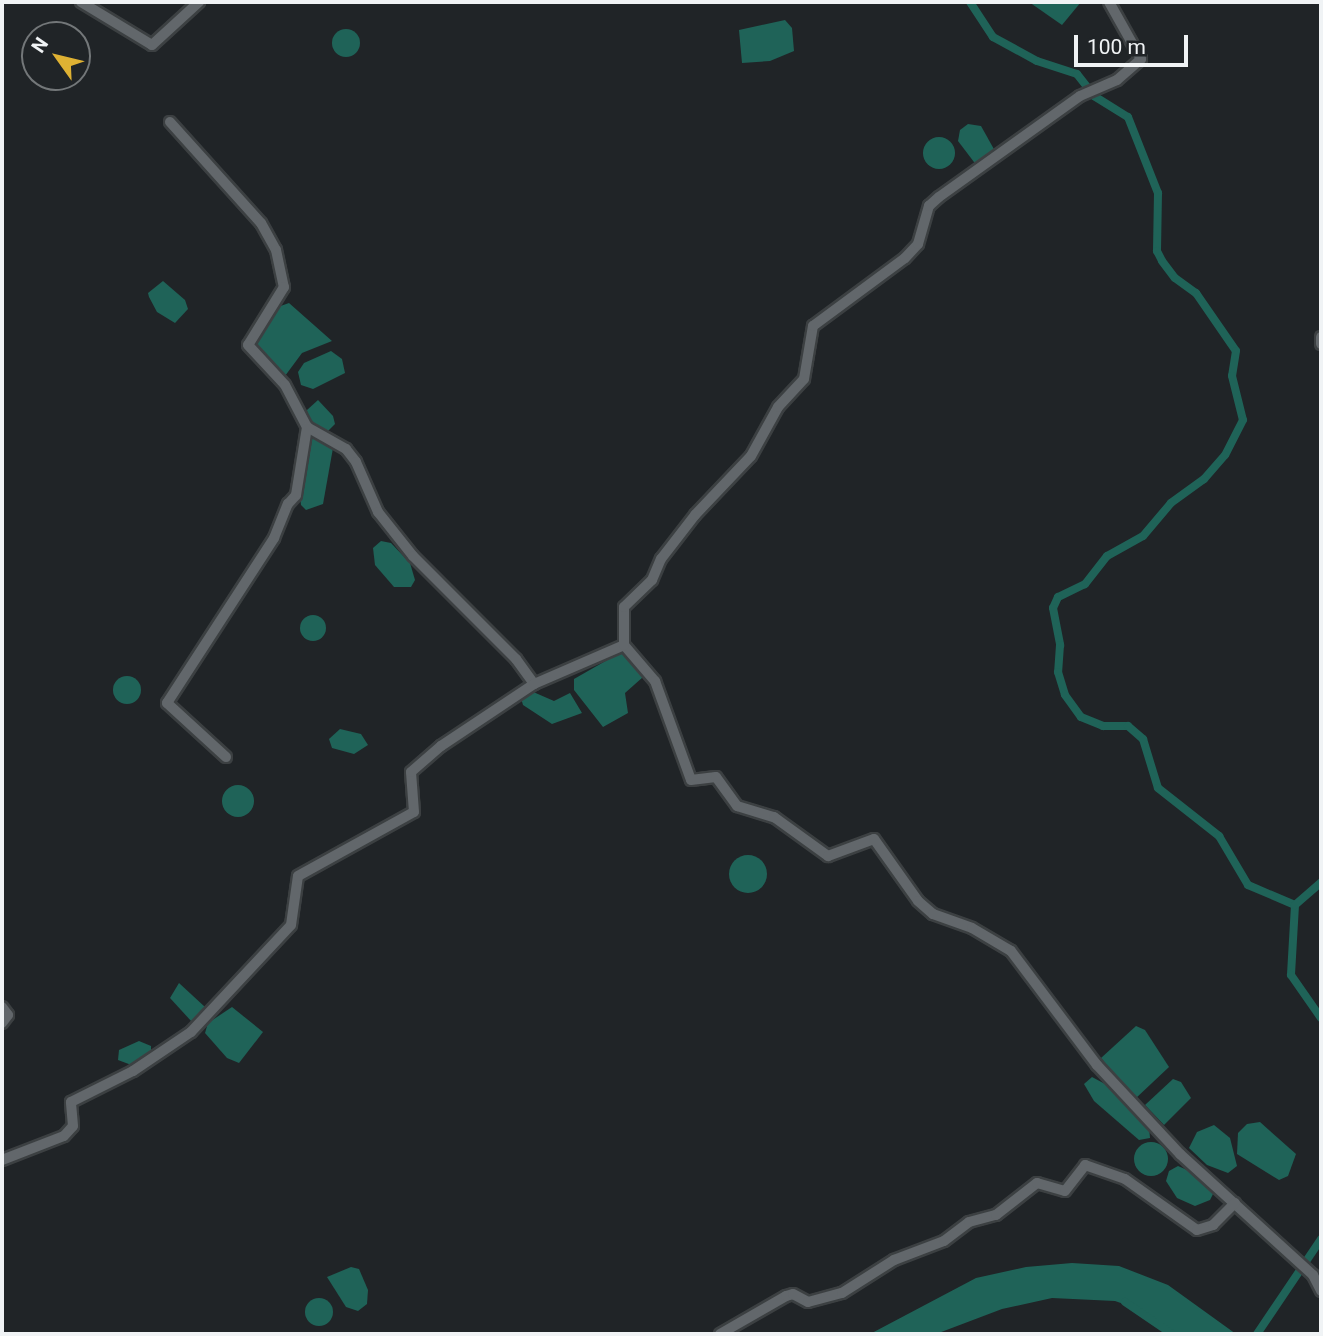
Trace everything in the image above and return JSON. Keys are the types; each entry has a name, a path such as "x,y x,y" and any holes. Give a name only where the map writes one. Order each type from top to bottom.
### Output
{"street":[{"path":"81,2 152,46 199,2"},
{"path":"1109,2 1141,59 1117,80 1080,96 939,197 929,206 918,244 905,258 813,326 804,379 778,407 751,456 688,524 652,580 624,607 624,645 655,681 691,780 716,777 737,806 774,817 828,856 874,839 918,901 933,914 972,928 1019,958 1097,1065 1180,1154 1301,1267 1313,1275 1321,1291"},
{"path":"170,122 261,223 276,250 284,287 248,345 285,385 307,427 346,450 378,512 421,565 516,659 534,684"},
{"path":"1321,337 1321,344"},
{"path":"226,757 167,703 274,538 288,504 296,495 307,427"},
{"path":"2,1160 64,1136 73,1126 71,1102 133,1071 191,1032 291,925 298,876 414,812 411,772 482,716 534,684 624,645"},
{"path":"2,1007 8,1014 2,1023"},
{"path":"720,1334 786,1296 793,1294 808,1301 842,1293 894,1260 944,1241 968,1222 996,1214 1037,1184 1065,1191 1085,1165 1125,1180 1197,1230 1213,1225 1235,1203"}],"shaded area":[{"path":"1029,2 1081,2 1062,25"},
{"path":"785,20 792,28 794,51 770,61 742,63 739,30"},
{"path":"346,29 356,33 360,43 356,53 346,57 336,53 332,43 336,33"},
{"path":"968,124 981,126 995,151 977,166 958,141 960,130"},
{"path":"939,137 950,142 955,153 950,164 939,169 928,164 923,153 928,142"},
{"path":"163,281 185,300 188,309 175,323 157,312 149,297 148,293"},
{"path":"289,303 332,341 302,353 285,376 252,341 275,308"},
{"path":"331,351 342,359 345,373 313,389 301,385 298,372 304,363"},
{"path":"318,400 333,416 335,424 327,432 312,427 308,419 307,410"},
{"path":"309,434 333,448 323,504 306,510 301,505 300,495"},
{"path":"381,541 391,543 410,563 415,580 411,587 394,587 375,565 373,548"},
{"path":"313,615 322,619 326,628 322,637 313,641 304,637 300,628 304,619"},
{"path":"623,651 643,677 625,693 628,713 603,727 574,690 574,679"},
{"path":"127,676 137,680 141,690 137,700 127,704 117,700 113,690 117,680"},
{"path":"531,691 554,701 570,693 582,713 552,724 523,705 521,698"},
{"path":"340,729 361,734 368,745 354,754 332,748 329,739"},
{"path":"238,785 250,789 254,801 250,813 238,817 226,813 222,801 226,789"},
{"path":"748,855 761,861 767,874 761,887 748,893 735,887 729,874 735,861"},
{"path":"179,983 205,1007 192,1022 170,998"},
{"path":"232,1007 263,1032 239,1063 227,1058 205,1033 208,1023"},
{"path":"1136,1026 1145,1030 1169,1067 1135,1099 1101,1058"},
{"path":"139,1041 151,1046 151,1056 134,1066 118,1060 119,1050"},
{"path":"1092,1077 1107,1085 1149,1127 1150,1138 1139,1140 1094,1101 1084,1084"},
{"path":"1173,1079 1181,1082 1191,1098 1164,1125 1145,1105"},
{"path":"1260,1122 1296,1154 1288,1176 1279,1180 1237,1154 1238,1133 1247,1124"},
{"path":"1214,1125 1230,1138 1237,1166 1228,1173 1207,1165 1189,1148 1197,1132"},
{"path":"1151,1142 1163,1147 1168,1159 1163,1171 1151,1176 1139,1171 1134,1159 1139,1147"},
{"path":"1178,1166 1201,1176 1214,1192 1210,1200 1195,1206 1177,1198 1166,1181 1169,1171"},
{"path":"1072,1263 1119,1266 1168,1285 1236,1334 1178,1334 1138,1309 1115,1301 1052,1298 1002,1309 936,1334 870,1334 976,1278 1026,1267"},
{"path":"351,1267 359,1269 368,1290 367,1304 358,1311 346,1307 327,1277"},
{"path":"319,1298 329,1302 333,1312 329,1322 319,1326 309,1322 305,1312 309,1302"}],"waterway":[{"path":"970,2 993,37 1037,61 1077,74 1094,96 1128,117 1158,193 1157,251 1175,278 1196,293 1236,351 1232,376 1243,420 1225,455 1204,479 1171,503 1143,536 1107,556 1085,584 1058,597 1053,608 1060,645 1058,672 1065,695 1081,717 1103,726 1128,726 1143,739 1158,788 1219,836 1248,885 1295,905 1291,975 1321,1018"},
{"path":"1295,905 1321,882"},
{"path":"1257,1334 1321,1239"},
{"path":"1125,1302 1172,1334"}]}
